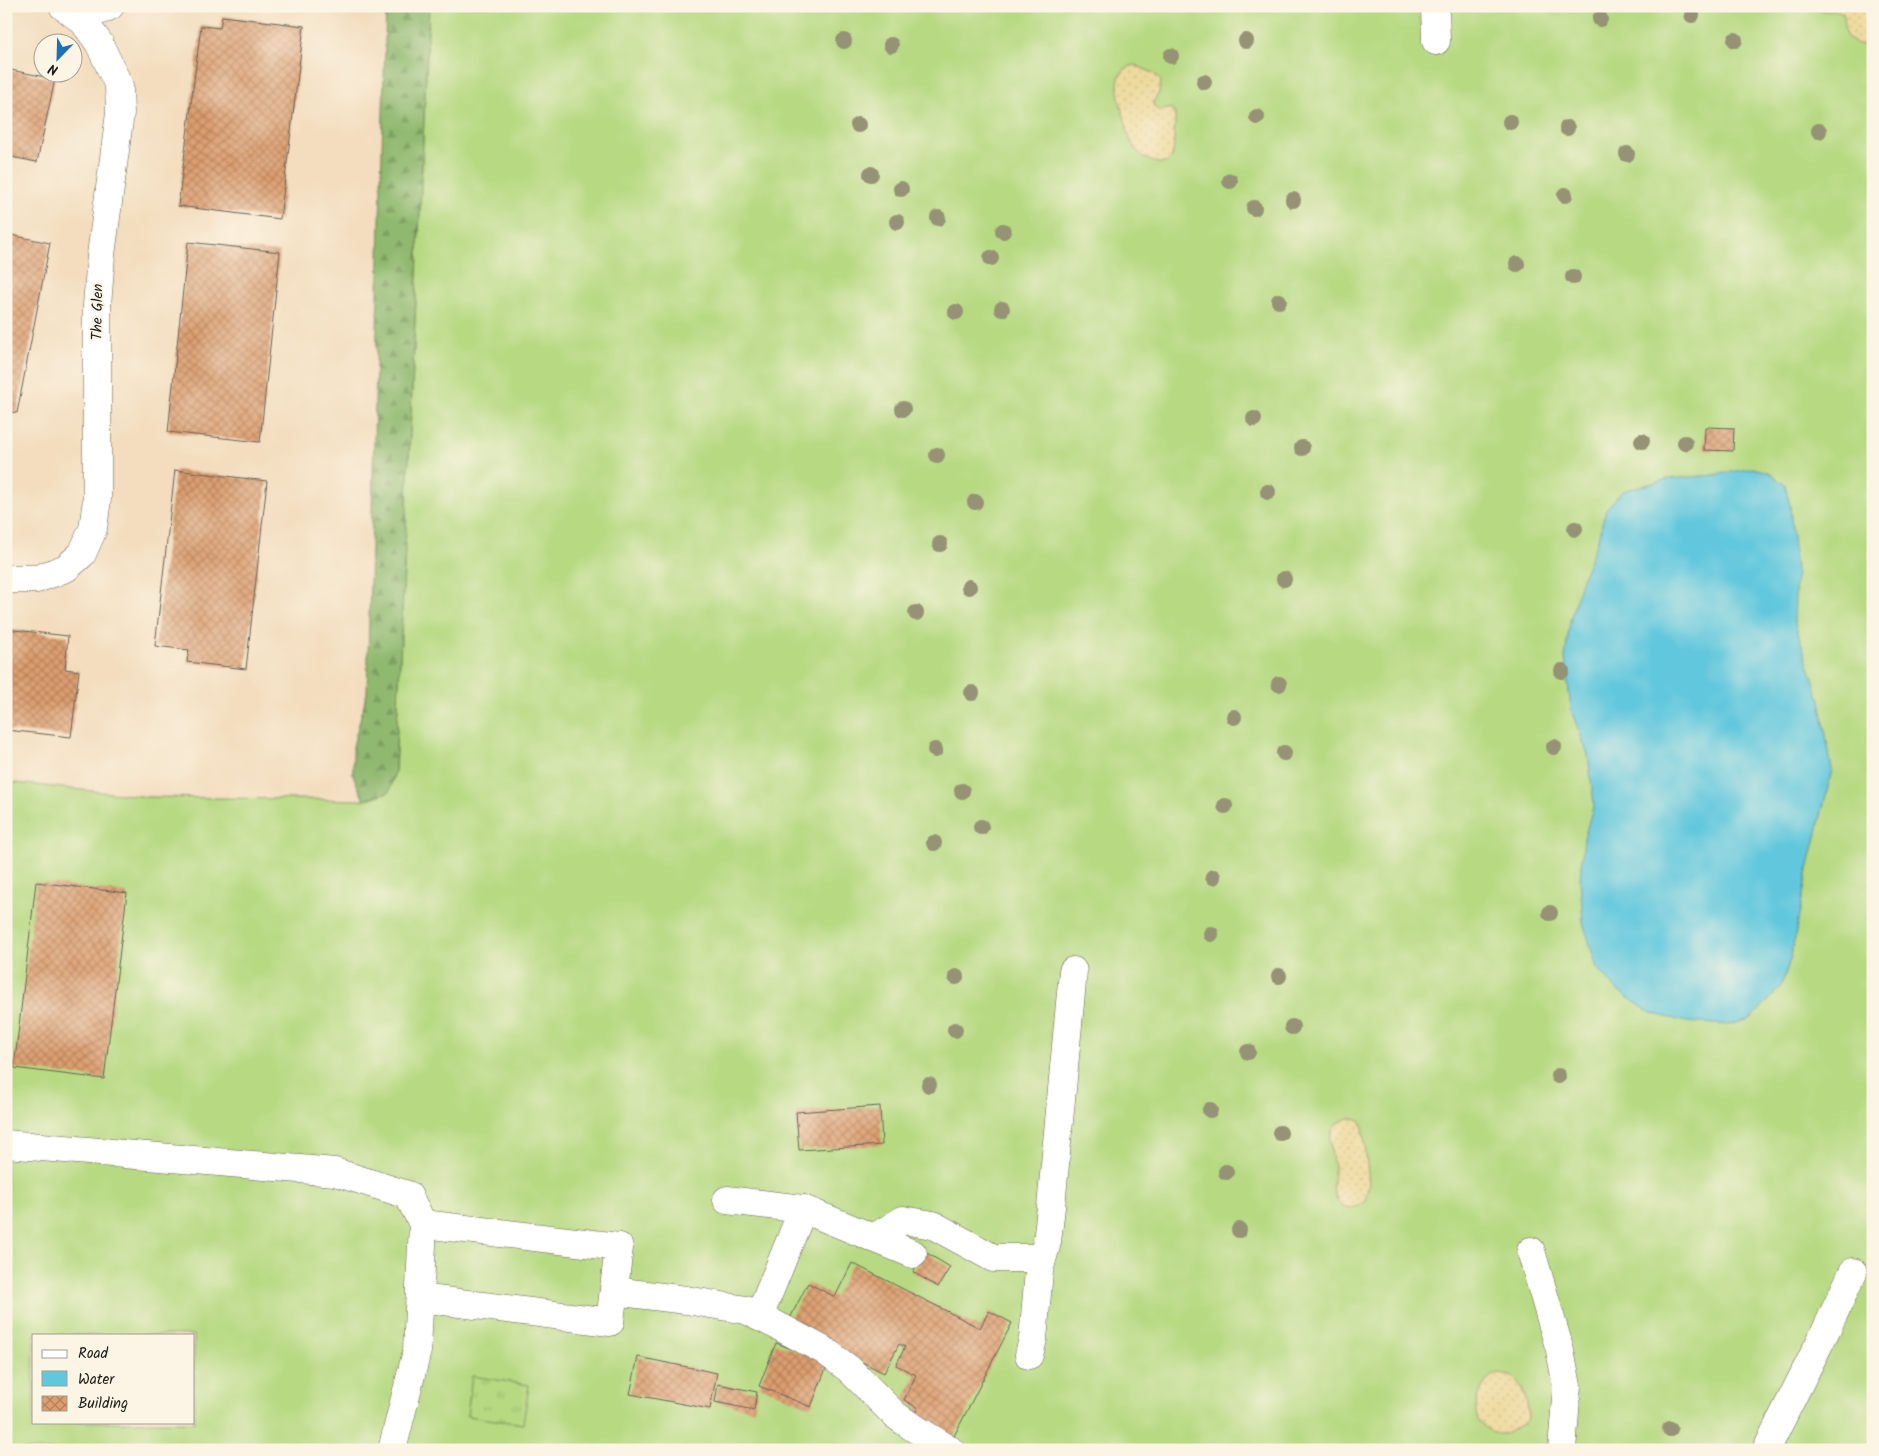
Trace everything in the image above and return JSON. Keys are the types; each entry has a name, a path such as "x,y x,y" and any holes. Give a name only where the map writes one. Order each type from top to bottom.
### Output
{"street":[{"name":"The Glen","path":"63,6 74,11 90,13 104,10 110,6"},
{"name":"The Glen","path":"6,579 37,579 66,568 82,554 93,528 97,499 97,306 101,255 120,113 119,86 99,43 89,28 63,6"},
{"path":"1435,6 1436,41"},
{"path":"1029,1355 1033,1339 1039,1271 1047,1242 1073,971"},
{"path":"6,1144 335,1172 408,1195 423,1224 417,1351 392,1450"},
{"path":"727,1200 803,1209 913,1254"},
{"path":"759,1317 803,1209"},
{"path":"874,1238 903,1220 933,1226 993,1258 1042,1258"},
{"path":"420,1298 610,1322 619,1247 423,1224"},
{"path":"1531,1251 1560,1350 1567,1386 1562,1450"},
{"path":"1766,1450 1823,1337 1853,1272"},
{"path":"614,1291 746,1310 825,1351 849,1369 895,1415 950,1450"}],"green space":[{"path":"386,6 429,6 395,771 389,792 364,800 353,775 353,746 367,693"},
{"path":"429,6 1873,6 1873,1450 6,1450 6,782 150,797 364,800 389,792 395,771"},
{"path":"472,1376 529,1385 523,1424 467,1416"}],"sand":[{"path":"1816,6 1873,6 1873,46 1857,43 1849,39 1844,30 1843,13 1835,10 1820,11"},
{"path":"1135,65 1153,73 1161,81 1159,93 1153,102 1154,107 1159,111 1171,108 1175,113 1173,154 1169,161 1165,163 1154,162 1143,157 1132,144 1129,136 1118,94 1118,86 1122,73 1127,68"},
{"path":"1350,1118 1360,1121 1363,1127 1369,1183 1365,1201 1359,1206 1350,1208 1339,1204 1334,1193 1334,1168 1330,1137 1332,1131 1341,1121"},
{"path":"1500,1374 1514,1378 1524,1393 1528,1407 1527,1420 1524,1424 1504,1434 1498,1434 1484,1427 1476,1413 1478,1398 1485,1384 1491,1376"}],"water":[{"path":"1753,468 1768,472 1785,485 1790,505 1796,571 1794,621 1820,700 1832,770 1807,874 1791,957 1781,986 1750,1019 1729,1025 1686,1022 1651,1013 1618,991 1597,968 1583,922 1580,878 1584,838 1594,804 1588,755 1571,710 1565,657 1570,621 1581,581 1597,542 1606,509 1622,491 1668,479 1714,475"}],"building":[{"path":"222,16 304,26 280,219 178,206 201,26 220,28"},
{"path":"6,69 32,74 32,82 54,82 37,162 6,156"},
{"path":"6,234 50,243 17,413 6,411"},
{"path":"188,242 280,252 260,442 168,432"},
{"path":"1705,427 1734,428 1733,451 1704,450"},
{"path":"175,470 267,481 246,669 187,662 189,650 155,646"},
{"path":"6,629 68,636 65,669 79,671 71,737 6,730"},
{"path":"36,882 127,893 104,1079 14,1068"},
{"path":"880,1106 882,1145 799,1150 796,1112"},
{"path":"925,1252 950,1267 938,1287 913,1272"},
{"path":"852,1263 980,1328 989,1311 1012,1323 953,1438 912,1418 918,1408 904,1400 916,1375 896,1365 905,1347 899,1344 884,1373 787,1324 808,1283 835,1297"},
{"path":"776,1343 828,1363 811,1407 759,1386"},
{"path":"638,1357 717,1373 710,1409 630,1394"},
{"path":"718,1384 757,1392 754,1410 715,1402"}]}
